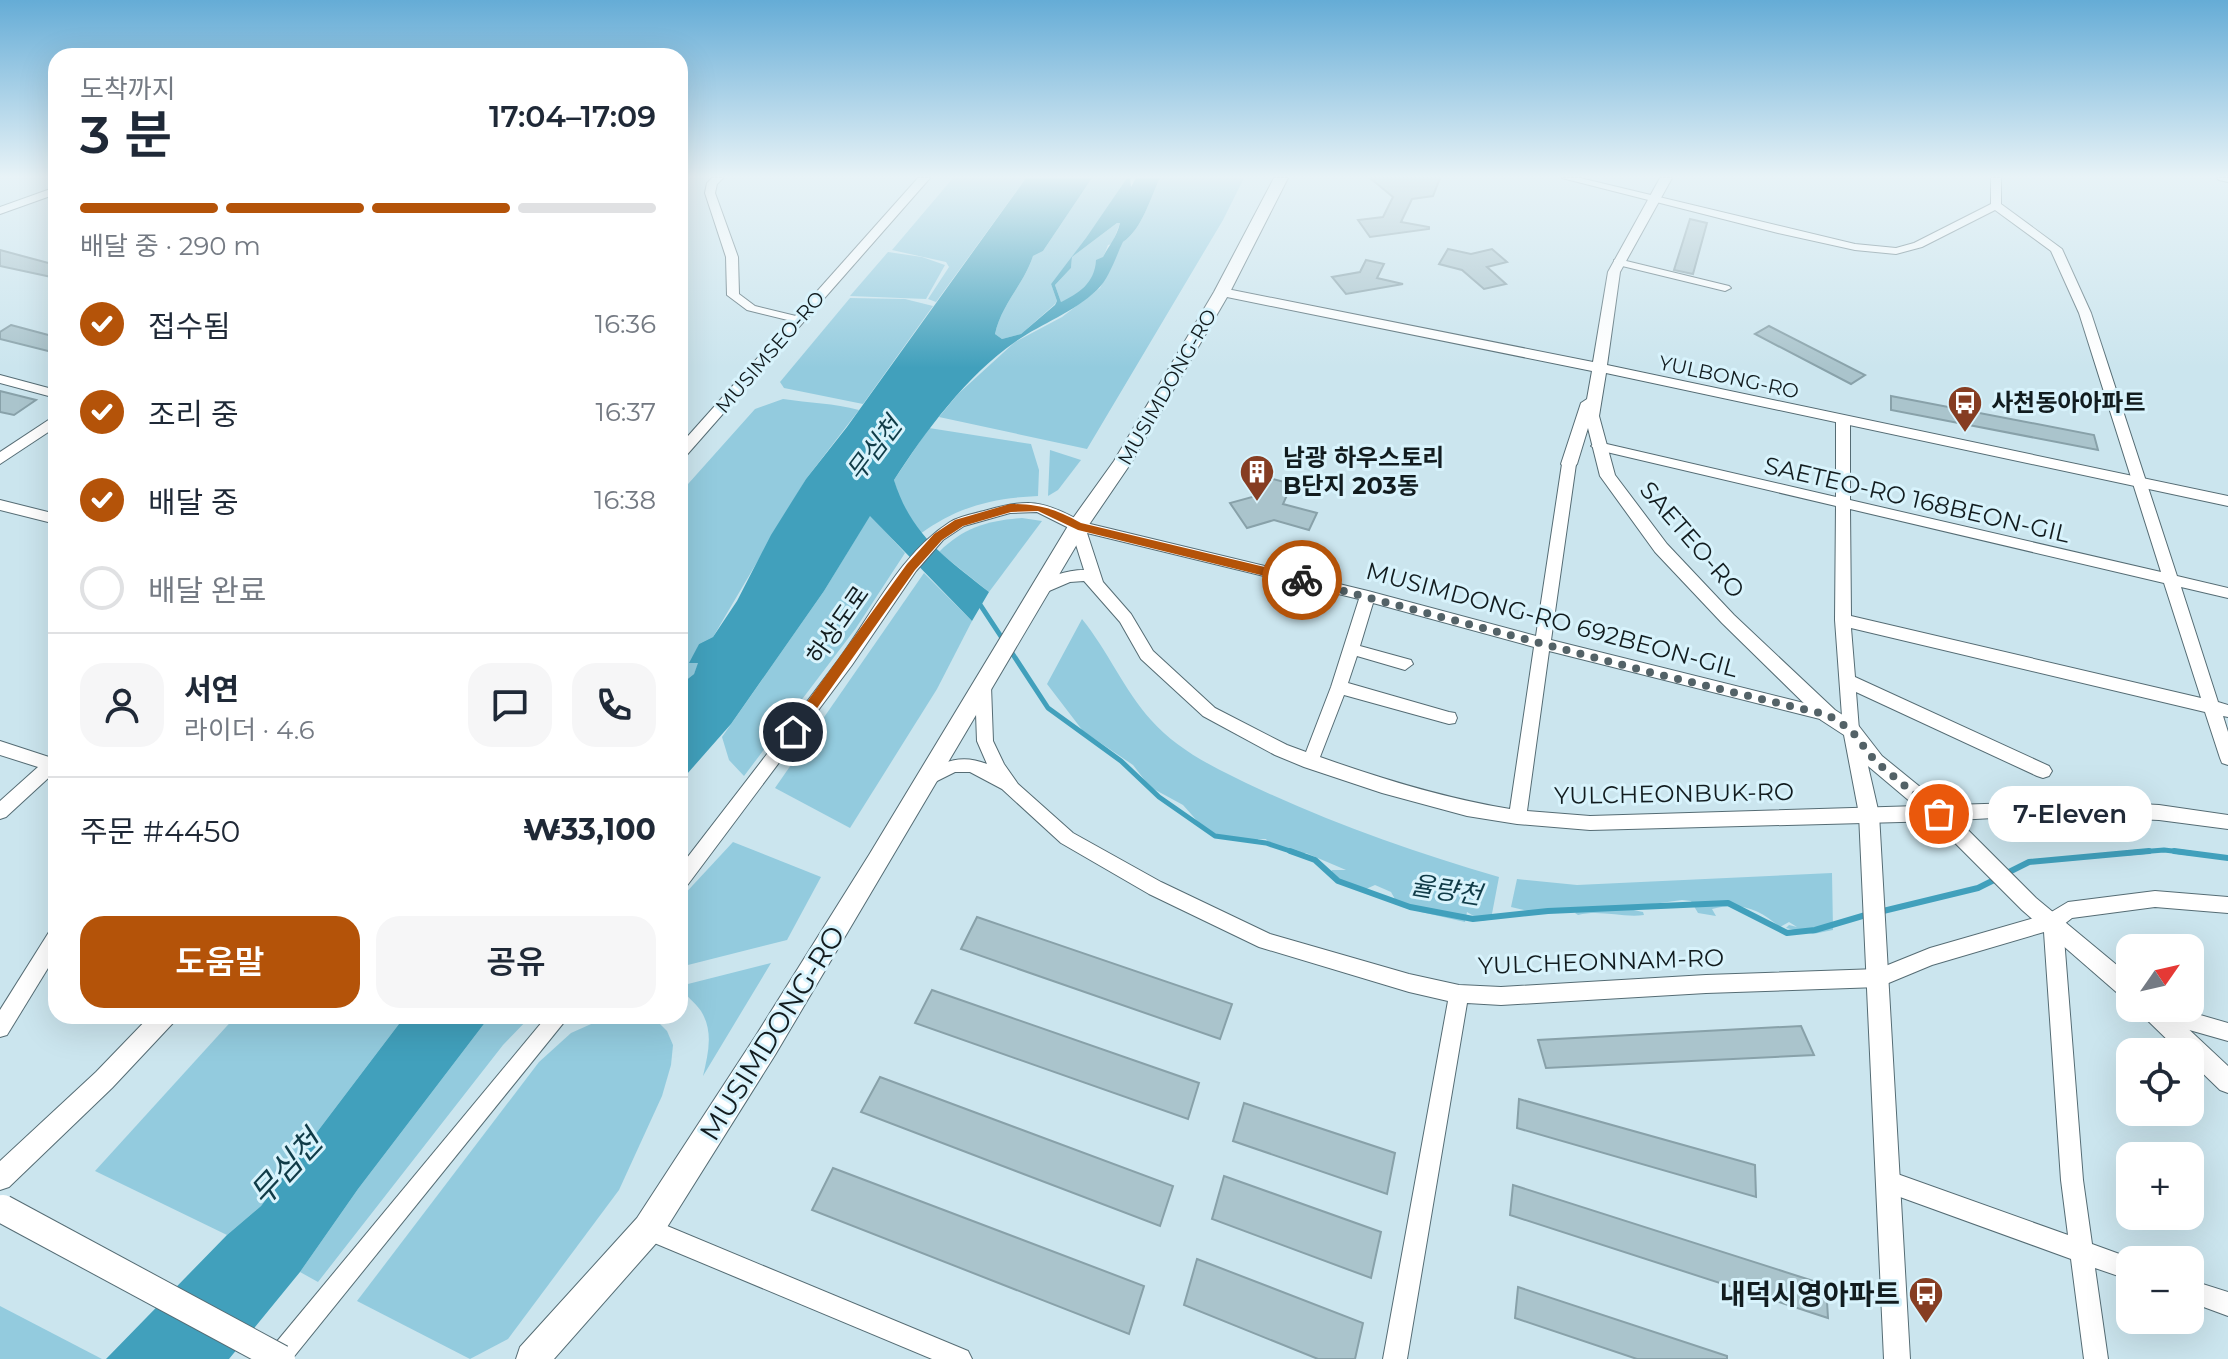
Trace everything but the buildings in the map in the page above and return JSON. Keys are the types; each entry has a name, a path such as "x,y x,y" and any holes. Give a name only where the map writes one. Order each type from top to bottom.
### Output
{"main road":[{"name":"MUSIMDONG-RO","path":"532,1359 648,1229 765,1046 929,778 1078,526 1122,463 1248,241"},
{"path":"2,1208 279,1359"}],"street":[{"path":"727,241 732,257 733,295 751,308 796,320"},
{"name":"MUSIMSEO-RO","path":"688,445 867,241"},
{"name":"SAETEO-RO","path":"1630,241 1618,262 1592,416 1605,470 1634,515 1686,576 1828,715 1851,730 1875,761 1939,814 2029,904 2053,921 2116,977"},
{"path":"1830,241 1896,251 1925,241"},
{"path":"2043,241 2058,253 2085,313 2172,581 2220,709 2228,758"},
{"path":"1618,262 1725,288"},
{"name":"YULBONG-RO","path":"1222,292 1373,319 1597,375 2228,501"},
{"path":"1517,817 1569,464 1597,375"},
{"path":"0,379 48,392"},
{"path":"1843,422 1843,620 1851,730 1869,814 1897,1359"},
{"path":"0,459 48,426"},
{"name":"SAETEO-RO 168BEON-GIL","path":"1598,446 2228,593"},
{"path":"1569,464 1574,459 1585,458 1605,470"},
{"path":"0,505 48,517"},
{"name":"하상도로","path":"688,870 836,674 911,567 938,537 959,523 1010,508 1038,507 1053,512"},
{"name":"MUSIMDONG-RO 692BEON-GIL","path":"1053,512 1078,526 1368,596 1653,673 1828,715"},
{"path":"1078,526 1087,562 1100,589"},
{"path":"1042,589 1071,576 1084,574 1100,589"},
{"name":"YULCHEONBUK-RO","path":"1100,589 1126,618 1147,655 1188,695 1242,732 1310,762 1467,809 1517,817 1643,822 1939,814 1983,809 2185,814 2228,822"},
{"path":"1310,762 1339,687 1368,596"},
{"path":"1843,620 2040,664 2220,709"},
{"path":"1351,649 1405,664"},
{"path":"1848,681 2043,771"},
{"path":"983,686 985,741 997,768 1012,789"},
{"path":"1339,687 1449,718"},
{"path":"0,748 48,761"},
{"path":"929,778 947,767 964,762 982,768 1012,789"},
{"path":"0,812 48,768"},
{"name":"YULCHEONNAM-RO","path":"1012,789 1067,838 1215,918 1266,941 1409,983 1459,994 1501,996 1879,978 1930,957 2053,921 2068,910 2155,899 2228,905"},
{"path":"2053,921 2072,1180 2096,1359"},
{"path":"0,1028 48,951"},
{"path":"1395,1359 1459,994"},
{"path":"2165,1022 2228,1082"},
{"path":"2195,1022 2228,1032"},
{"path":"0,1178 104,1080 157,1024"},
{"path":"279,1359 552,1024"},
{"path":"1889,1182 2116,1264"},
{"path":"648,1229 960,1359"},
{"path":"2204,1296 2228,1304"}],"shaded area":[{"path":"899,241 980,241 936,302 928,299 949,267 946,262 892,250"},
{"path":"1049,241 1084,241 1051,284 1057,301 1054,305 1021,334 1002,339 995,334 998,323 1033,256 1043,251"},
{"path":"1093,241 1113,241 1084,287 1070,299 1061,302 1055,285 1071,268 1072,257"},
{"path":"1210,241 1087,449 939,417 958,394 1015,342 1062,317 1100,288 1123,242"},
{"path":"888,252 922,257 945,265 926,299 850,296"},
{"path":"850,298 905,299 933,306 863,404 784,388 780,382"},
{"path":"783,399 859,410 806,479 713,637 699,644 690,663 699,662 694,674 688,679 688,484 755,409"},
{"path":"929,428 1031,444 1039,470 1038,496 976,506 948,517 920,534 899,498 894,480"},
{"path":"1050,450 1081,460 1058,490 1048,496"},
{"path":"870,515 905,553 856,628 744,776 729,760 722,737 824,591"},
{"path":"1022,518 1042,521 989,592 939,552 967,531 998,521"},
{"path":"924,573 972,621 937,689 850,828 775,788"},
{"path":"1082,619 1141,708 1174,742 1230,775 1318,815 1499,877 1491,919 1482,921 1467,912 1465,922 1421,912 1396,901 1391,892 1375,885 1366,889 1332,877 1329,875 1332,870 1346,870 1306,853 1282,848 1266,839 1258,839 1257,844 1208,833 1183,805 1150,787 1133,765 1083,731 1047,684"},
{"path":"733,842 821,877 787,940 688,965 688,890"},
{"path":"1832,873 1833,930 1813,934 1786,928 1789,925 1797,927 1789,922 1780,927 1749,908 1731,906 1712,909 1716,916 1698,913 1691,901 1682,900 1624,908 1643,912 1644,915 1636,916 1578,915 1575,913 1581,907 1528,911 1511,907 1517,879 1577,885"},
{"path":"771,963 703,1076 709,1043 708,1027 701,1011 688,996 688,984"},
{"path":"229,1024 399,1024 261,1206 227,1235 95,1171"},
{"path":"484,1024 523,1024 503,1045 318,1282 300,1272 358,1189"},
{"path":"591,1024 660,1024 673,1045 671,1065 662,1096 619,1190 508,1339 470,1359 357,1301 539,1062 571,1033"},
{"path":"0,1306 102,1359 0,1359"}],"water":[{"name":"무심천","path":"980,241 1049,241 1043,251 1033,256 1007,304 995,334 1002,339 1021,334 1055,305 1057,301 1051,284 1083,241 1093,241 1072,257 1071,268 1055,285 1061,302 1089,281 1096,260 1103,257 1112,241 1124,241 1101,285 1078,305 1015,342 980,371 933,424 894,480 920,531 989,592 972,621 870,516 824,591 731,724 688,773 688,679 694,674 698,663 689,663 699,644 713,637 737,601 771,535 806,479"},
{"path":"399,1024 484,1024 358,1189 300,1272 229,1359 106,1359 227,1235 261,1206"}],"waterway":[{"name":"율량천","path":"979,603 1004,641"},
{"name":"율량천","path":"1010,650 1048,708 1121,761 1159,797 1215,836 1266,843 1290,851"},
{"name":"율량천","path":"2129,853 2164,850 2185,852"},
{"name":"율량천","path":"1290,851 1296,853"},
{"name":"율량천","path":"1290,851 1315,860 1338,881 1410,907 1473,919 1548,911 1728,903 1787,933 1815,930 1869,914"},
{"name":"율량천","path":"2129,853 2149,851"},
{"name":"율량천","path":"2174,851 2185,852"},
{"name":"율량천","path":"2185,852 2190,853"},
{"name":"율량천","path":"2185,852 2228,858"},
{"name":"율량천","path":"2005,874 2029,862 2129,853"},
{"name":"율량천","path":"1879,912 1978,888 1996,879"}],"way so far":[{"path":"1302,580 1653,673 1828,715 1851,730 1875,761 1939,814"}],"place":[{"name":"사천동아아파트","path":"1965,434"},
{"name":"남광 하우스토리 B단지 203동","path":"1257,503"},
{"name":"7-Eleven","path":"1939,814"},
{"name":"내덕시영아파트","path":"1926,1325"}],"route":[{"path":"793,732 911,567 938,537 959,523 1010,508 1038,507 1078,526 1302,580"}]}
